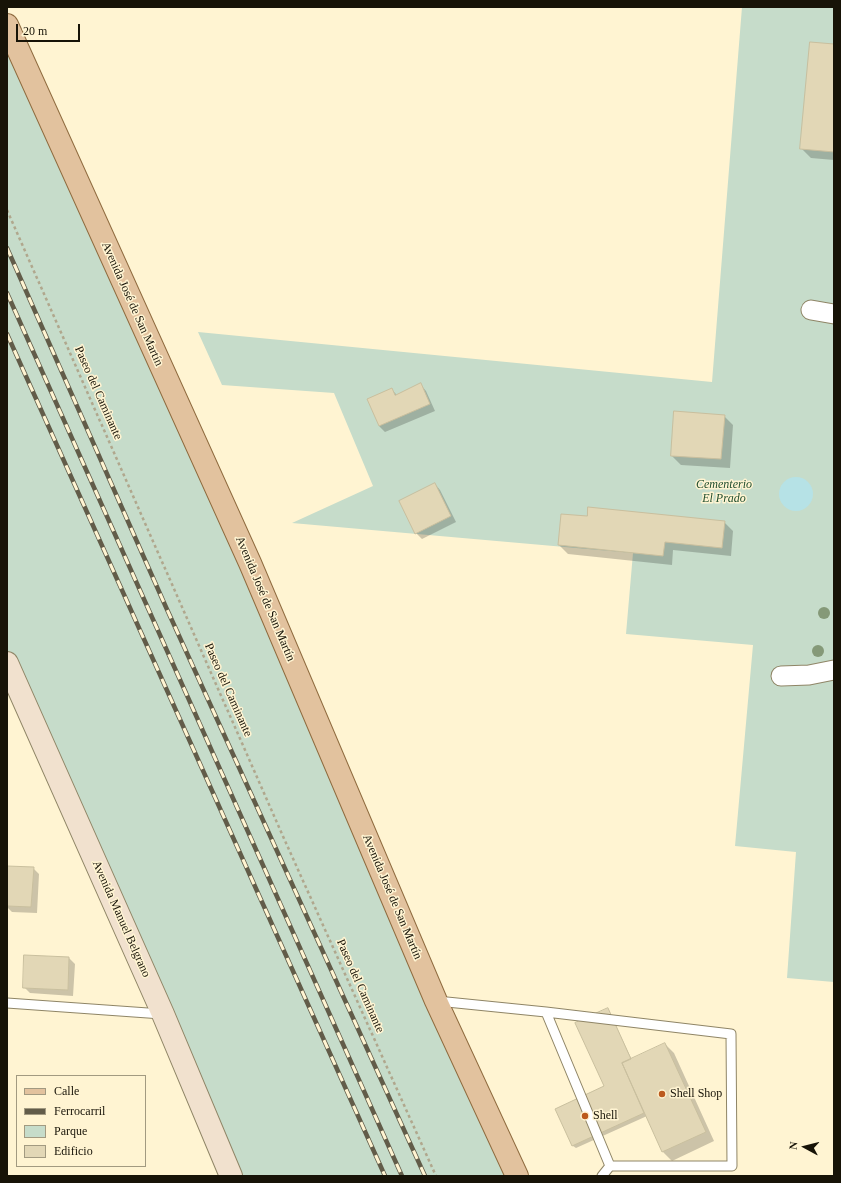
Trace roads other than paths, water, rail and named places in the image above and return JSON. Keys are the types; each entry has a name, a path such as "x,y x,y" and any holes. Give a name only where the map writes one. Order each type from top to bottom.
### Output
{"main road":[{"name":"Avenida José de San Martín","path":"7,25 250,563 436,1001 517,1176"},
{"name":"Avenida Manuel Belgrano","path":"7,663 163,1014 231,1176"}],"street":[{"path":"811,310 834,314"},
{"path":"781,676 809,675 834,670"}],"lane":[{"path":"436,1001 546,1012 731,1034 732,1166 610,1166"},
{"path":"7,1003 163,1014"},
{"path":"546,1012 610,1166"},
{"path":"602,1176 610,1166"}],"water":[{"path":"793,477 799,477 803,478 810,484 813,494 812,501 806,508 799,511 793,511 789,510 782,504 779,497 779,491 780,487 786,480"}],"railway":[{"path":"7,248 165,605 425,1176"},
{"path":"7,293 402,1176"},
{"path":"7,334 385,1176"}],"place":[{"name":"Shell Shop","path":"662,1094"},
{"name":"Shell","path":"585,1116"}],"park label":[{"name":"Cementerio El Prado","path":"724,492"}]}
